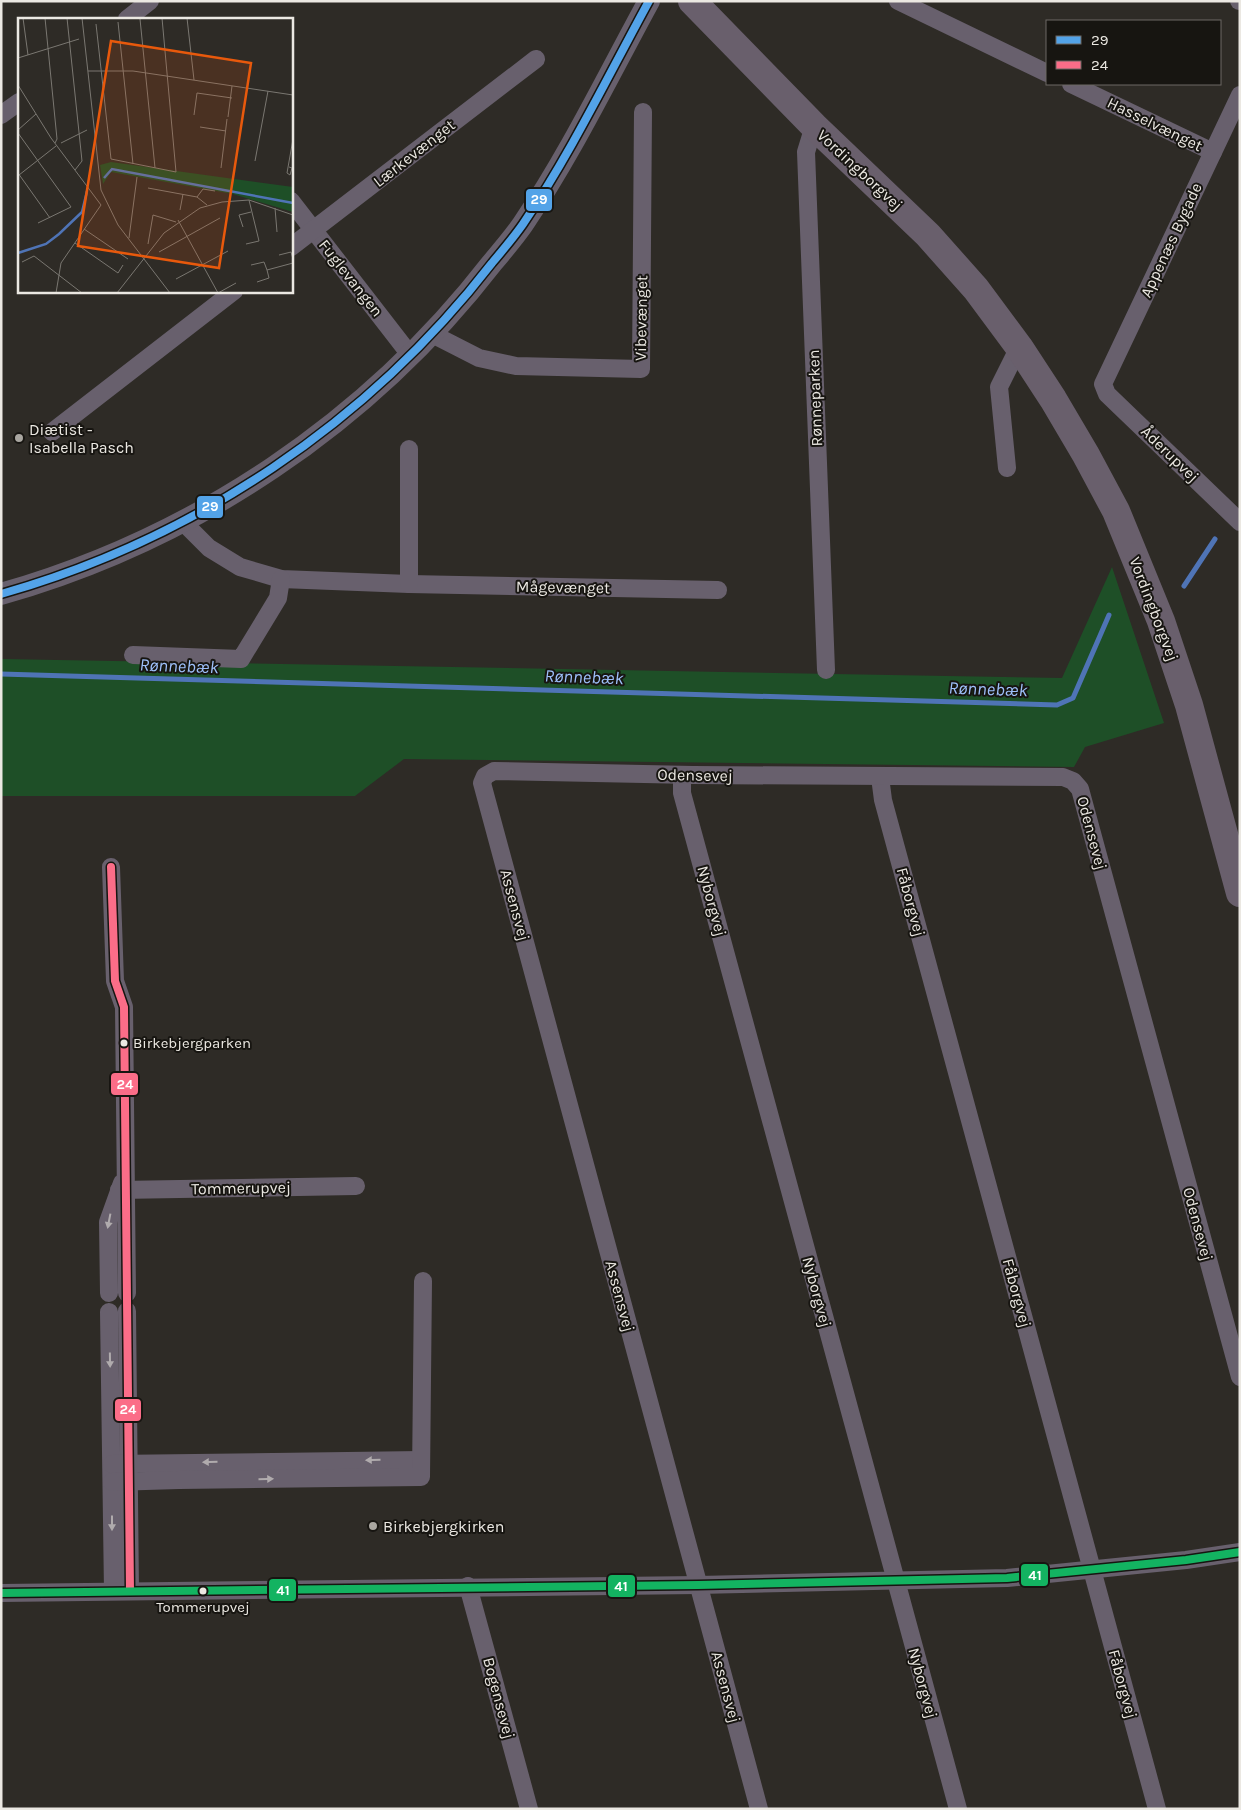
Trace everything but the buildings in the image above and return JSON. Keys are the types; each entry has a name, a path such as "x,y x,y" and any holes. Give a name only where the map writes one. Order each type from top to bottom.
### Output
{"main road":[{"name":"Vordingborgvej","path":"692,1 814,126 928,235 976,290 1019,346 1086,455 1116,511 1161,621 1189,705 1240,893"}],"street":[{"path":"1,594 64,575 112,556 183,522 244,488 299,451 353,408 411,356 469,293 522,225 582,127 649,1"},
{"path":"898,1 1046,73"},
{"path":"128,18 145,7"},
{"name":"Lærkevænget","path":"292,247 536,59"},
{"name":"Hasselvænget","path":"1072,85 1213,152"},
{"name":"Appenæs Bygade","path":"1103,384 1240,95"},
{"path":"1,116 18,103"},
{"name":"Vibevænget","path":"432,334 478,358 516,366 641,369 643,112"},
{"name":"Rønneparken","path":"814,126 806,152 826,670"},
{"name":"Fuglevangen","path":"292,202 411,356"},
{"path":"52,432 233,292"},
{"path":"1008,468 999,387 1019,346"},
{"name":"Åderupvej","path":"1103,384 1107,394 1240,522"},
{"path":"409,449 409,584"},
{"name":"Mågevænget","path":"183,522 209,548 240,567 281,579 409,584 718,590"},
{"path":"134,655 241,659 278,598 281,579"},
{"name":"Odensevej","path":"482,783 485,776 494,771 682,775 1063,777 1073,781 1080,789 1240,1377"},
{"name":"Nyborgvej","path":"682,775 682,793 958,1809"},
{"name":"Fåborgvej","path":"880,777 883,800 1157,1809"},
{"name":"Assensvej","path":"482,783 759,1809"},
{"path":"111,867 115,981 124,1007 124,1185 127,1293"},
{"path":"109,1293 108,1222 124,1185"},
{"name":"Tommerupvej","path":"124,1185 356,1186"},
{"path":"120,1481 421,1477 423,1281"},
{"path":"113,1591 127,1311"},
{"path":"109,1312 120,1464"},
{"path":"120,1464 422,1460"},
{"path":"120,1481 130,1591"},
{"path":"1,1593 896,1582 1007,1578 1186,1560 1240,1552"},
{"name":"Bogensevej","path":"468,1586 529,1809"}],"green space":[{"path":"1112,567 1164,723 1085,747 1074,767 404,759 355,796 1,796 1,659 1062,678"}],"waterway":[{"name":"Rønnebæk","path":"1184,586 1215,539"},
{"name":"Rønnebæk","path":"1,674 1057,705 1073,698 1109,615"}],"transit line":[{"name":"29","path":"1,594 73,571 142,541 209,507 273,468 334,423 391,374 444,321 523,224 573,142 649,1"},
{"name":"24","path":"111,867 115,981 124,1007 130,1591"},
{"name":"41","path":"1,1593 698,1585 1007,1578 1186,1560 1240,1552"}],"place":[{"name":"Diætist - Isabella Pasch","path":"19,438"},
{"name":"Birkebjergparken","path":"124,1043"},
{"name":"Birkebjergkirken","path":"373,1526"},
{"name":"Tommerupvej","path":"203,1591"}]}
